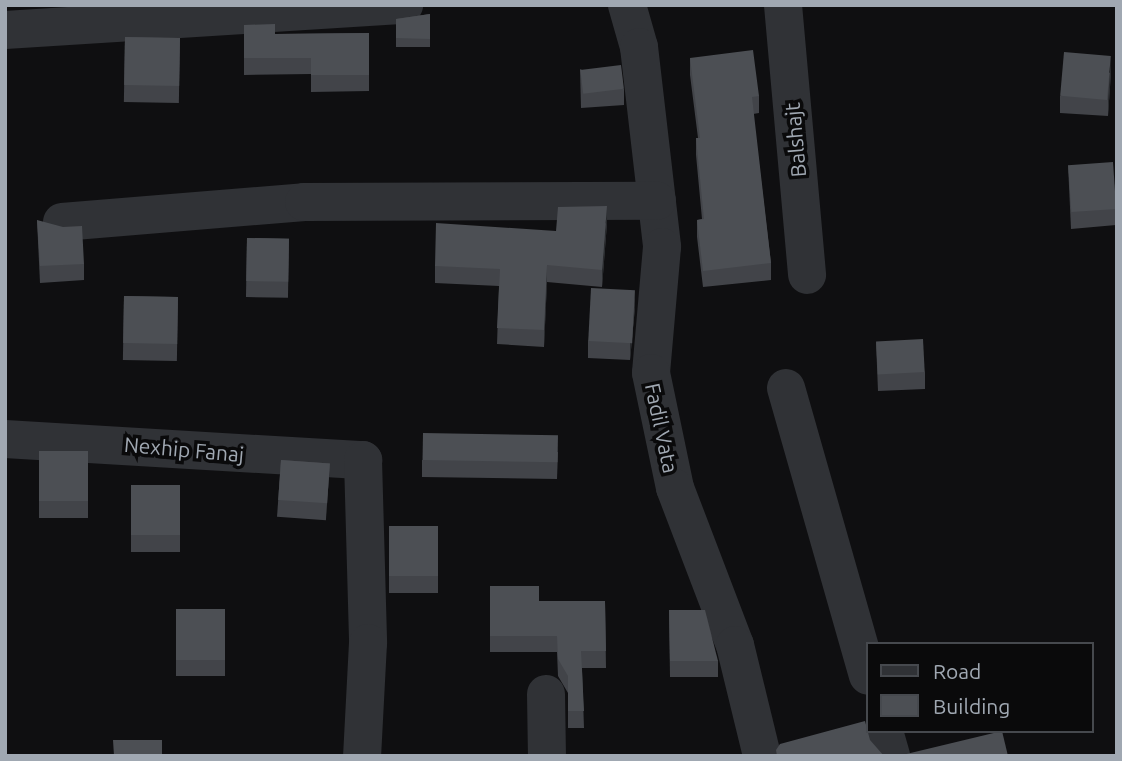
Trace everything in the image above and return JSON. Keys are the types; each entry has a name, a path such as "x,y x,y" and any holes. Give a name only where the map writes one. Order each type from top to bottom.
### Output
{"street":[{"path":"5,30 404,5"},
{"name":"Fadil Vata","path":"627,5 639,47 662,247 650,373 675,488 735,645 762,756"},
{"name":"Balshajt","path":"783,5 807,275"},
{"path":"62,222 304,202 657,201"},
{"path":"786,388 866,669"},
{"name":"Nexhip Fanaj","path":"5,439 363,460 368,643 362,756"},
{"path":"546,694 547,756"},
{"path":"885,733 891,756"}],"building":[{"path":"430,14 430,39 396,38 396,19"},
{"path":"275,24 275,34 369,33 369,75 311,75 311,58 244,58 244,25"},
{"path":"125,37 180,38 179,86 124,85"},
{"path":"753,50 759,96 752,97 771,263 703,271 697,220 704,219 696,138 700,138 690,58"},
{"path":"1064,52 1111,56 1107,100 1060,96"},
{"path":"621,65 624,89 583,94 580,70"},
{"path":"1113,162 1116,209 1071,212 1068,165"},
{"path":"607,206 602,270 547,265 544,330 497,328 500,269 435,266 436,223 556,231 558,207"},
{"path":"37,220 63,227 82,226 84,264 40,266"},
{"path":"247,238 289,239 288,282 246,281"},
{"path":"591,288 635,290 632,343 588,341"},
{"path":"124,296 178,297 177,344 123,343"},
{"path":"923,339 925,372 878,374 876,341"},
{"path":"423,433 558,435 558,462 423,460"},
{"path":"39,451 88,451 88,501 39,501"},
{"path":"281,460 330,463 327,503 278,500"},
{"path":"131,485 180,485 180,535 131,535"},
{"path":"389,526 438,526 438,576 389,576"},
{"path":"490,586 539,586 539,601 605,601 606,651 581,651 584,711 568,711 568,676 558,659 557,636 490,636"},
{"path":"176,609 225,609 225,660 176,660"},
{"path":"669,610 705,610 718,661 670,661"},
{"path":"865,721 866,733 884,756 777,756 776,750 780,744"},
{"path":"1002,733 1008,756 898,756"},
{"path":"113,740 162,740 162,754 238,756 114,756"}]}
